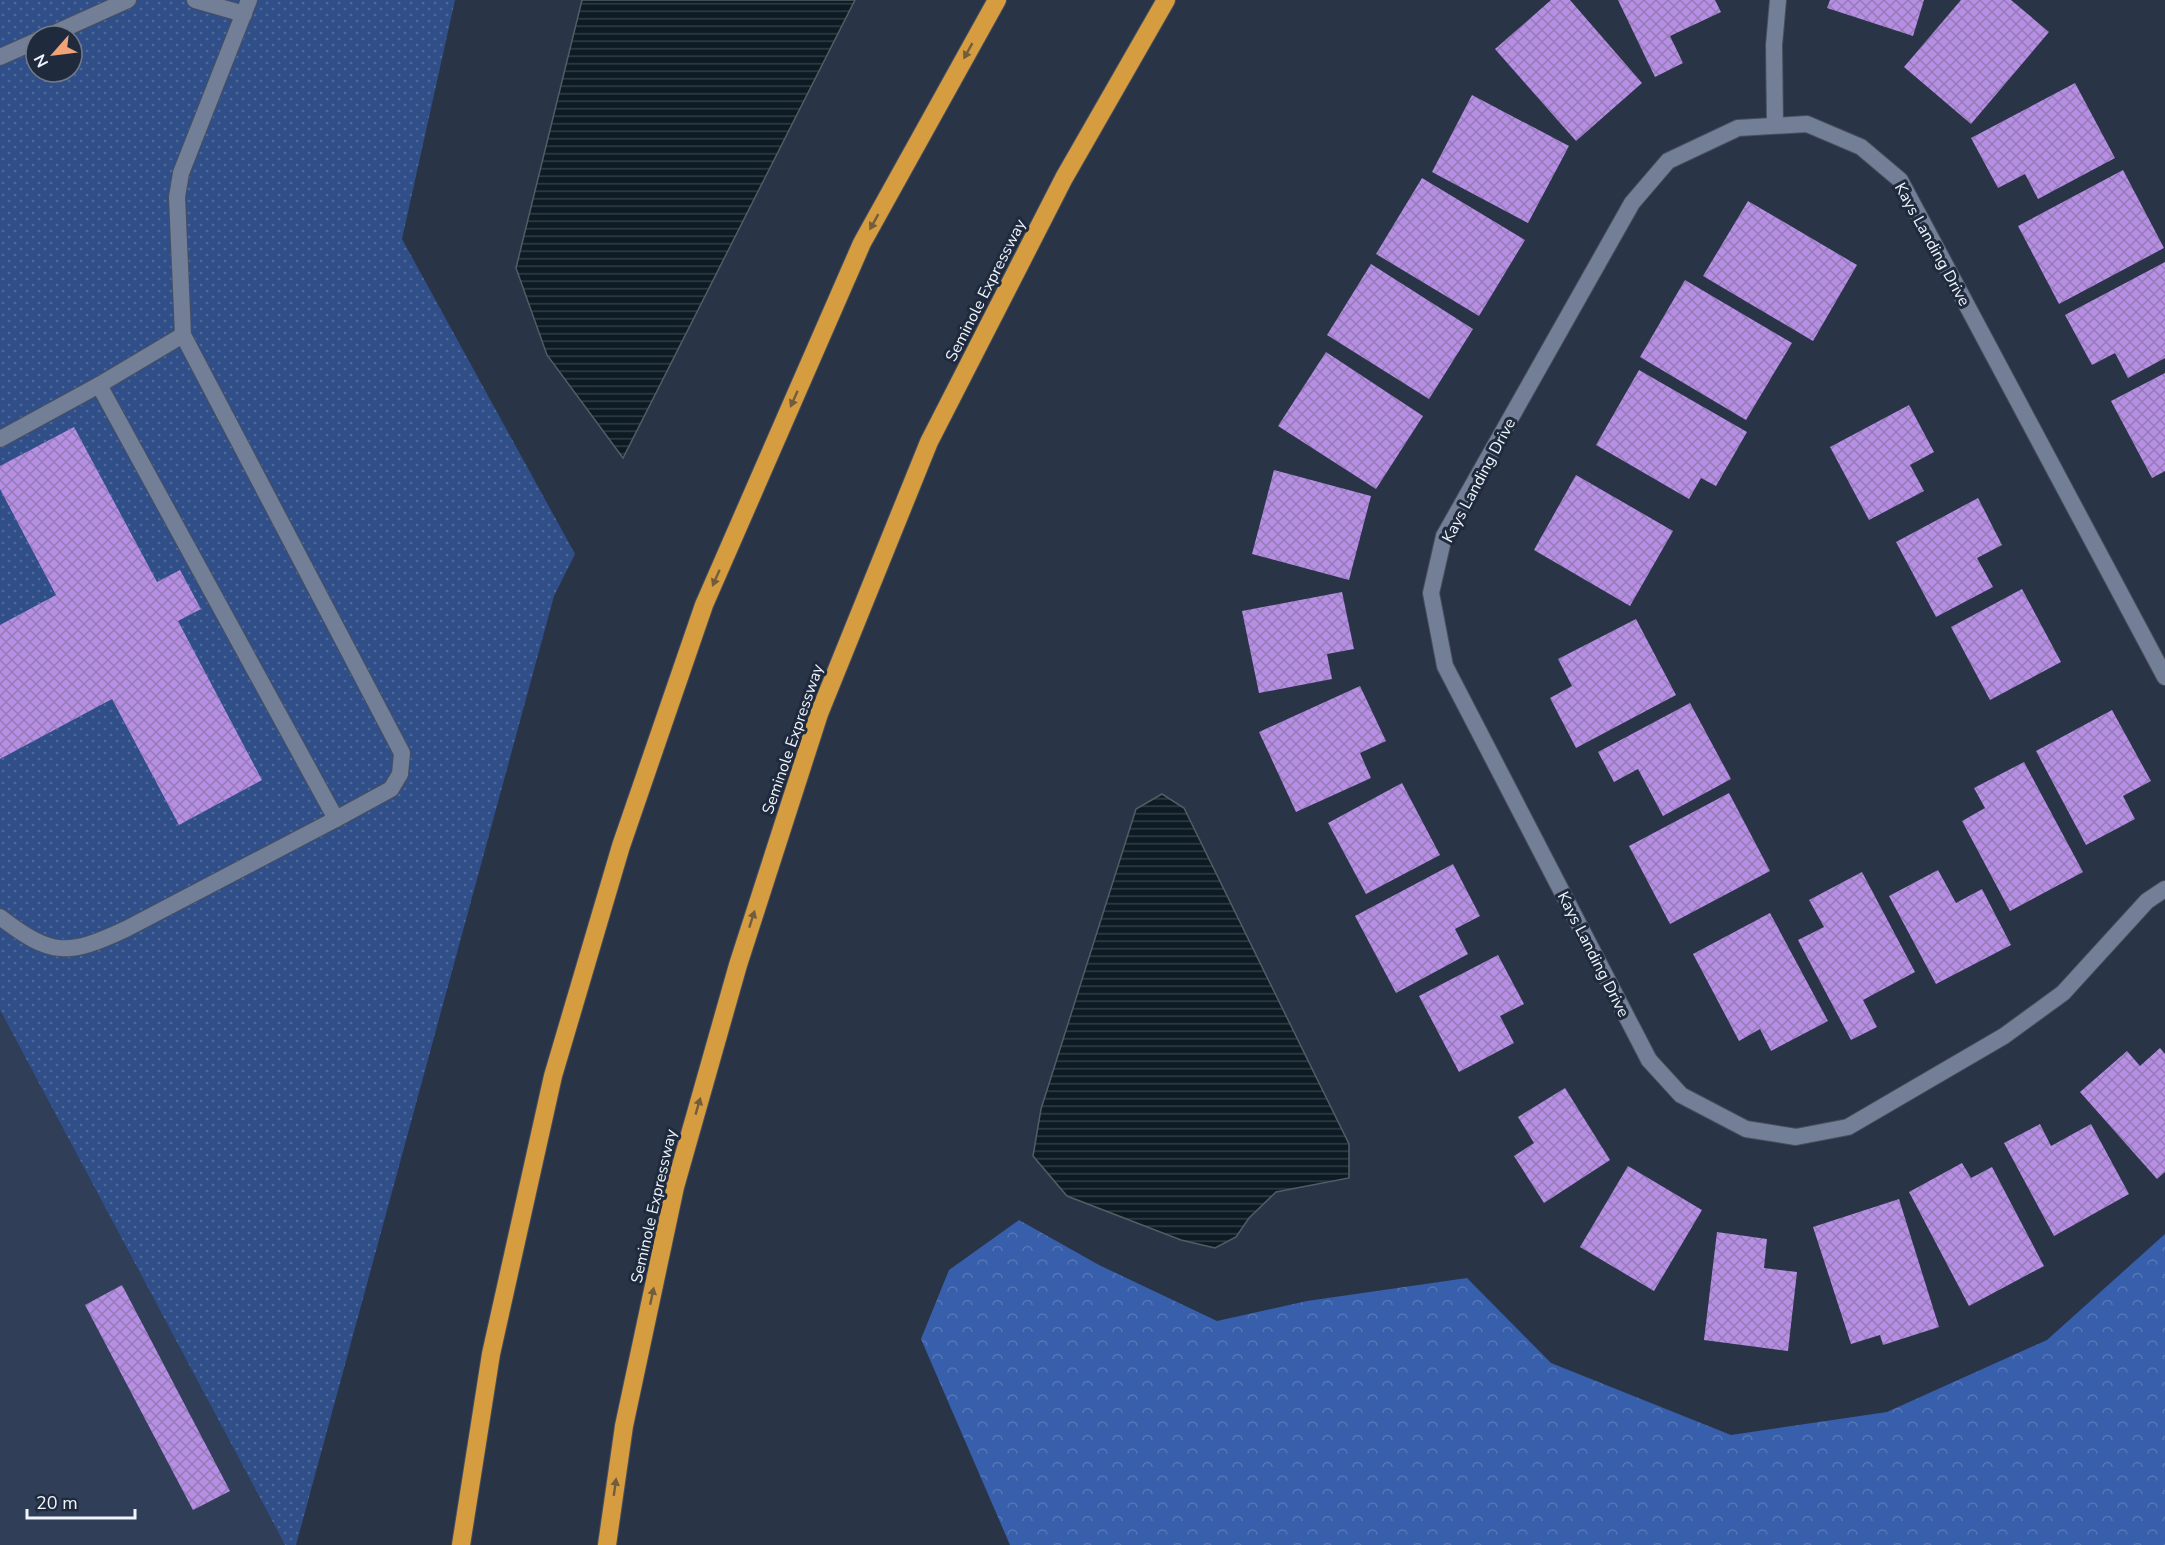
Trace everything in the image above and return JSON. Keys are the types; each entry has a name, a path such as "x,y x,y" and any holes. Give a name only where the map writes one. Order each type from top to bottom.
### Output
{"highway":[{"path":"461,1545 491,1354 553,1076 621,846 700,616 862,243 997,0"},
{"name":"Seminole Expressway","path":"607,1545 624,1426 675,1187 738,965 819,714 929,442 1064,178 1166,0"}],"street":[{"path":"75,24 128,0"},
{"path":"0,917 21,933 50,947 68,949 96,943 391,789 400,774 402,753 183,335 177,198 181,173 247,7 195,0"},
{"path":"1775,125 1774,45 1778,0"},
{"path":"0,57 24,46"},
{"name":"Kays Landing Drive","path":"2165,677 1900,180 1861,147 1807,124 1738,128 1668,161 1632,203 1444,536 1431,592 1445,666 1649,1060 1681,1095 1746,1130 1796,1137 1848,1127 2004,1036 2062,993 2148,901 2165,889"},
{"path":"0,439 99,385 183,335"},
{"path":"99,385 336,819"}],"shaded area":[{"path":"0,0 455,0 402,239 575,554 554,596 296,1545 285,1545 0,1010"},
{"path":"582,0 855,0 623,458 547,355 516,268"},
{"path":"1162,794 1184,808 1349,1144 1349,1178 1276,1192 1249,1218 1236,1237 1215,1248 1181,1240 1067,1196 1033,1156 1041,1109 1136,809"},
{"path":"0,1010 285,1545 0,1545"}],"green space":[{"path":"1019,1220 1099,1265 1217,1321 1307,1301 1467,1278 1551,1363 1731,1435 1887,1412 2047,1340 2165,1234 2165,1545 1010,1545 921,1339 949,1270"}],"building":[{"path":"1551,0 1570,0 1642,83 1576,141 1495,49"},
{"path":"1618,0 1715,0 1721,12 1670,36 1683,63 1655,77"},
{"path":"1830,0 1924,0 1913,36 1827,8"},
{"path":"1961,0 2011,0 2049,32 1971,124 1904,67"},
{"path":"2075,83 2115,158 2038,199 2025,174 1998,188 1971,138"},
{"path":"1472,95 1569,146 1528,223 1432,172"},
{"path":"2123,170 2164,248 2059,304 2018,226"},
{"path":"1422,178 1525,240 1479,316 1376,254"},
{"path":"1748,201 1857,265 1813,341 1703,276"},
{"path":"2165,262 2165,358 2128,378 2115,353 2092,365 2065,315"},
{"path":"1371,264 1473,329 1429,399 1327,335"},
{"path":"1685,280 1792,343 1746,420 1640,357"},
{"path":"1326,352 1423,416 1376,489 1278,426"},
{"path":"1639,370 1747,432 1716,486 1701,478 1689,499 1596,445"},
{"path":"2165,373 2165,471 2152,478 2111,401"},
{"path":"1909,405 1934,452 1910,465 1924,491 1869,520 1830,447"},
{"path":"74,427 157,582 180,570 201,609 178,621 262,780 179,825 112,699 0,759 0,625 56,595 0,489 0,466"},
{"path":"1274,470 1371,496 1349,580 1252,554"},
{"path":"1576,475 1673,531 1630,606 1534,550"},
{"path":"1978,498 2002,545 1977,558 1993,587 1936,617 1896,542"},
{"path":"2022,589 2061,662 1990,700 1951,627"},
{"path":"1342,592 1354,649 1327,654 1332,679 1259,693 1242,611"},
{"path":"1636,619 1676,695 1576,748 1550,698 1572,686 1558,659"},
{"path":"1360,686 1386,741 1360,753 1371,778 1296,812 1259,732"},
{"path":"1690,703 1731,779 1663,816 1638,769 1614,782 1598,752"},
{"path":"2112,710 2151,781 2123,796 2135,819 2086,845 2036,751"},
{"path":"2024,762 2083,872 2010,911 1962,821 1985,808 1974,788"},
{"path":"1402,783 1440,855 1366,894 1328,823"},
{"path":"1729,793 1770,871 1670,924 1629,846"},
{"path":"1453,864 1480,916 1455,929 1468,954 1396,993 1355,916"},
{"path":"1938,870 1956,903 1982,889 2011,945 1936,984 1889,896"},
{"path":"1862,872 1915,972 1863,1000 1877,1027 1851,1040 1798,940 1824,927 1809,900"},
{"path":"1770,913 1828,1021 1771,1051 1760,1029 1739,1041 1693,954"},
{"path":"1498,955 1524,1004 1500,1016 1514,1043 1459,1072 1419,996"},
{"path":"2160,1048 2165,1054 2165,1172 2157,1179 2080,1092 2127,1051 2140,1066"},
{"path":"1565,1088 1610,1160 1544,1203 1514,1156 1534,1143 1518,1117"},
{"path":"2040,1124 2051,1146 2091,1124 2129,1194 2054,1236 2004,1143"},
{"path":"1962,1163 1971,1178 1992,1167 2044,1266 1969,1306 1909,1192"},
{"path":"1628,1166 1702,1210 1654,1291 1580,1247"},
{"path":"1899,1199 1939,1327 1883,1345 1880,1335 1851,1344 1813,1227"},
{"path":"1717,1232 1767,1239 1764,1268 1797,1272 1788,1351 1704,1340"},
{"path":"122,1285 230,1491 193,1510 85,1305"}]}
